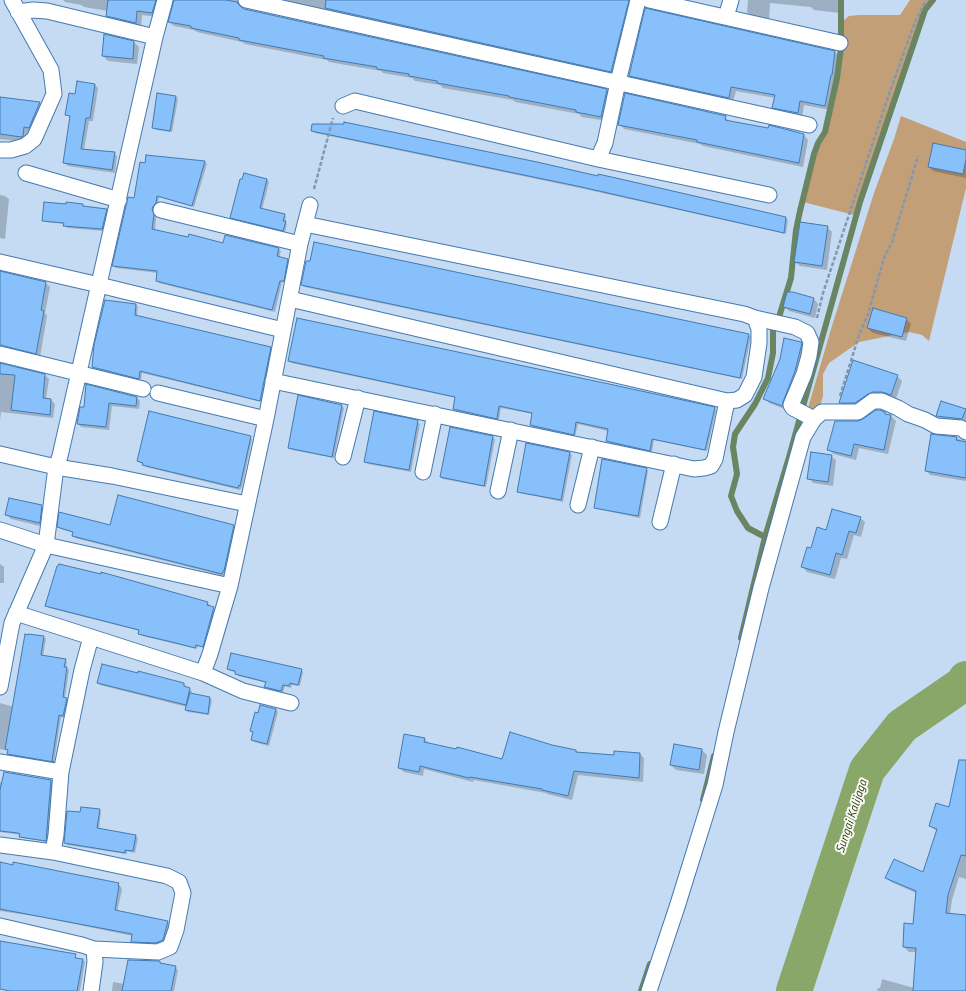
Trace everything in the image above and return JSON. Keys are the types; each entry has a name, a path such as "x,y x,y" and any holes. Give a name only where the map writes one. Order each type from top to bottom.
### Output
{"street":[{"path":"0,687 12,623 46,545 56,467 80,373 155,37 165,0"},
{"path":"246,0 809,125"},
{"path":"598,159 605,143 638,0"},
{"path":"649,0 840,43"},
{"path":"726,17 731,0"},
{"path":"15,6 47,11 155,37"},
{"path":"0,150 11,150 25,146 34,139 54,94 51,70 15,6"},
{"path":"343,106 355,102 598,159 769,195"},
{"path":"26,173 119,200"},
{"path":"202,673 210,654 230,586 266,419 300,244 310,205"},
{"path":"161,210 300,244"},
{"path":"305,224 728,310 795,327 807,333 811,342 804,374 791,405 793,408 813,418"},
{"path":"0,262 283,330"},
{"path":"290,299 727,400 737,400 745,395 754,377 759,343 759,329 755,318"},
{"path":"0,354 143,389"},
{"path":"273,381 694,469 711,466 715,459 727,400"},
{"path":"158,393 266,419"},
{"path":"343,457 358,398"},
{"path":"649,991 715,785 726,732 761,588 803,437 813,418 822,412 858,412 873,401 882,401 936,426 961,428 966,432"},
{"path":"423,472 435,414"},
{"path":"498,491 511,430"},
{"path":"578,505 592,447"},
{"path":"0,454 56,467 112,476 247,504"},
{"path":"660,522 674,464"},
{"path":"0,530 46,545 230,586"},
{"path":"16,613 202,673 243,691 291,703"},
{"path":"53,852 56,835 61,772 82,670 91,637"},
{"path":"0,762 61,772"},
{"path":"0,845 53,852 167,876 179,882 183,892 176,930 170,947 158,952 94,949 0,926"},
{"path":"91,991 95,962 94,949"}],"path":[{"path":"810,340 890,91 914,22 926,0"},
{"path":"310,205 331,122 336,111 343,106"},
{"path":"835,411 859,335 868,314 884,258 892,242 918,156"}],"shaded area":[{"path":"910,0 931,0 924,9 854,215 803,202 819,144 827,132 839,78 842,48 842,22 849,16 900,15"},
{"path":"901,116 966,142 966,188 929,341 922,335 909,332 859,342 829,363 823,374 823,395 820,408 815,411 808,408 831,329 874,193"}],"building":[{"path":"108,0 156,0 152,13 137,11 136,23 106,16"},
{"path":"174,0 226,0 237,2 244,9 607,89 601,117 576,112 576,110 509,96 437,83 437,81 409,76 409,74 377,69 377,67 323,58 324,56 239,40 239,38 168,22"},
{"path":"326,0 629,0 611,72 325,8"},
{"path":"645,8 835,51 832,75 825,106 800,101 798,113 772,108 775,95 731,87 729,98 629,76"},
{"path":"104,34 134,41 133,59 102,56"},
{"path":"77,81 95,84 90,118 86,118 81,149 115,152 112,170 63,163 70,116 65,115 69,93 75,94"},
{"path":"157,93 176,96 170,131 152,128"},
{"path":"625,93 726,116 725,120 768,128 769,125 804,134 799,163 697,142 697,140 618,125"},
{"path":"0,97 40,102 29,128 24,127 23,136 0,134"},
{"path":"344,122 598,176 598,174 786,217 784,233 577,186 311,131 312,124 344,124"},
{"path":"933,143 966,150 963,174 928,167"},
{"path":"146,155 205,161 192,206 157,196 156,203 152,208 154,215 152,229 188,237 189,234 223,243 225,235 279,248 277,256 288,259 284,281 280,281 272,310 156,281 157,271 112,266 128,197 134,198 140,162 145,163"},
{"path":"244,173 267,179 260,208 285,214 283,221 286,221 283,231 230,218 240,179 242,179"},
{"path":"44,202 66,204 66,202 107,209 102,229 63,226 64,223 42,221"},
{"path":"800,222 828,226 822,266 794,262"},
{"path":"314,242 749,334 740,378 301,285 306,261 310,261"},
{"path":"0,271 46,282 41,310 44,311 36,354 0,345"},
{"path":"787,292 793,292 814,298 810,314 783,307"},
{"path":"105,300 136,304 135,315 271,347 260,401 140,371 139,379 92,367 94,345"},
{"path":"873,308 907,318 902,337 867,328"},
{"path":"297,318 715,407 705,450 652,439 650,451 606,441 608,429 576,422 574,435 530,425 532,413 499,406 497,419 453,409 455,397 288,361"},
{"path":"784,338 802,343 795,371 782,406 763,399 780,359"},
{"path":"853,360 898,375 891,395 882,392 873,392 855,403 839,403"},
{"path":"0,363 45,374 43,398 51,399 50,415 11,410 15,375 0,374"},
{"path":"86,384 137,397 136,406 109,403 106,427 77,424 80,407 84,407"},
{"path":"298,395 342,405 332,457 288,448"},
{"path":"941,401 966,409 962,419 936,416"},
{"path":"876,410 880,410 885,412 885,414 891,415 884,450 854,444 851,456 827,450 835,421 858,421"},
{"path":"149,411 251,436 240,486 239,485 238,488 142,465 143,463 137,461"},
{"path":"374,411 418,420 409,470 364,462"},
{"path":"450,427 493,436 484,486 440,477"},
{"path":"931,434 957,437 956,440 966,442 966,478 925,471"},
{"path":"526,443 570,452 561,500 517,492"},
{"path":"811,452 832,455 828,482 807,479"},
{"path":"602,459 647,468 638,516 594,508"},
{"path":"118,495 234,525 224,571 222,574 72,536 73,532 57,527 59,512 110,525"},
{"path":"9,498 42,505 40,523 5,515"},
{"path":"832,509 861,517 856,533 849,531 842,555 836,553 830,575 801,567 807,547 811,548 817,527 826,530"},
{"path":"59,564 101,574 101,572 208,602 207,605 214,607 203,647 196,645 195,648 138,634 139,630 45,606 57,566"},
{"path":"25,634 44,636 41,655 66,659 64,667 67,667 63,697 67,698 63,716 59,715 52,761 54,762 7,754 8,750 5,749"},
{"path":"231,653 302,669 298,685 290,683 289,686 283,685 281,691 264,687 266,682 235,674 235,671 227,669"},
{"path":"102,664 138,673 138,671 184,683 184,686 190,688 186,705 97,683"},
{"path":"190,693 210,697 208,714 185,710"},
{"path":"260,705 276,709 267,744 251,740 253,732 250,731 255,712 258,713"},
{"path":"510,732 552,745 576,750 576,752 614,755 614,751 640,753 639,778 574,771 568,796 542,789 469,778 420,766 419,772 398,768 404,734 425,738 424,742 456,749 457,747 502,759"},
{"path":"674,744 702,749 699,770 670,765"},
{"path":"959,760 966,760 966,856 961,855 948,895 946,913 966,915 966,991 913,991 916,948 903,947 904,923 913,924 916,891 885,878 894,859 923,872 937,829 929,826 936,803 949,807"},
{"path":"4,772 51,780 46,841 19,837 20,834 18,833 0,831 0,790"},
{"path":"81,807 100,809 97,828 136,835 133,851 125,850 125,853 64,843 67,811 80,812"},
{"path":"0,862 13,865 13,862 119,883 115,910 168,921 163,940 156,943 131,942 132,934 0,909"},
{"path":"0,941 76,954 75,958 83,959 77,991 10,991 0,989"},
{"path":"128,960 160,961 160,963 176,966 171,991 122,991"}],"waterway":[{"path":"779,317 791,278 796,230 800,211 814,154 818,143 825,132 837,78 841,48 841,0"},
{"path":"741,638 765,537 789,457 860,202 925,10 933,0"},
{"path":"765,537 748,528 737,511 731,496 737,474 733,447 735,434 755,404 768,378 773,353 773,330"},
{"name":"Sungai Kalijaga","path":"794,991 867,770 902,726 963,684 966,679"},
{"path":"703,800 714,756"},
{"path":"641,991 650,964"}]}
